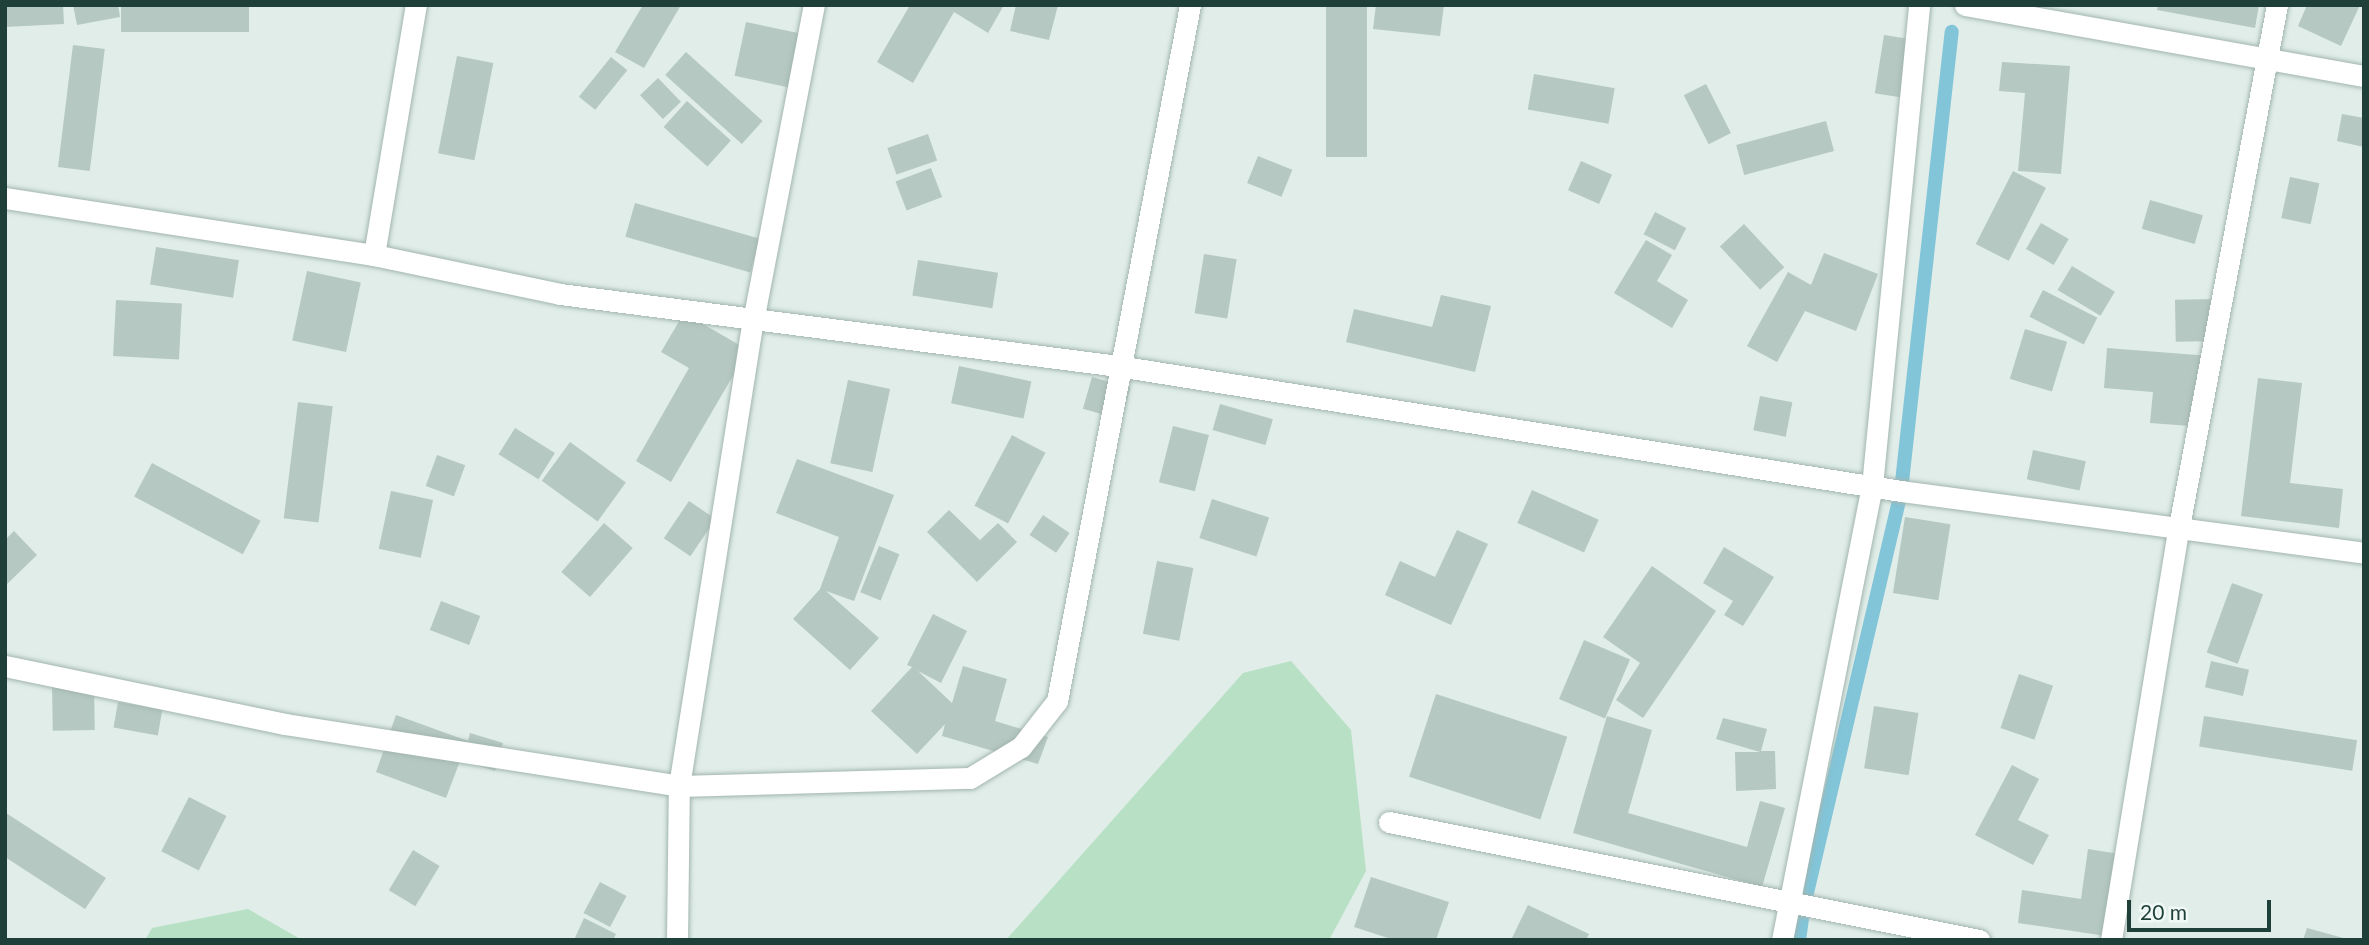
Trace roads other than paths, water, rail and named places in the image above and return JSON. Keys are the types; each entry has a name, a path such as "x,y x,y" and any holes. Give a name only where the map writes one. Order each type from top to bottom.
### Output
{"street":[{"path":"374,255 416,5"},
{"path":"677,940 679,786 753,321 814,5"},
{"path":"5,666 285,724 679,786 970,778 1021,747 1057,701 1071,650 1118,366 1190,5"},
{"path":"1782,940 1872,486 1919,5"},
{"path":"1965,5 2364,76"},
{"path":"2111,940 2178,532 2270,61 2277,5"},
{"path":"5,198 374,255 560,294 1118,366 2178,532 2364,553"},
{"path":"1389,822 1788,904 1979,940"}],"waterway":[{"path":"1807,893 1901,491 1952,32"},
{"path":"1799,940 1802,919"}]}
